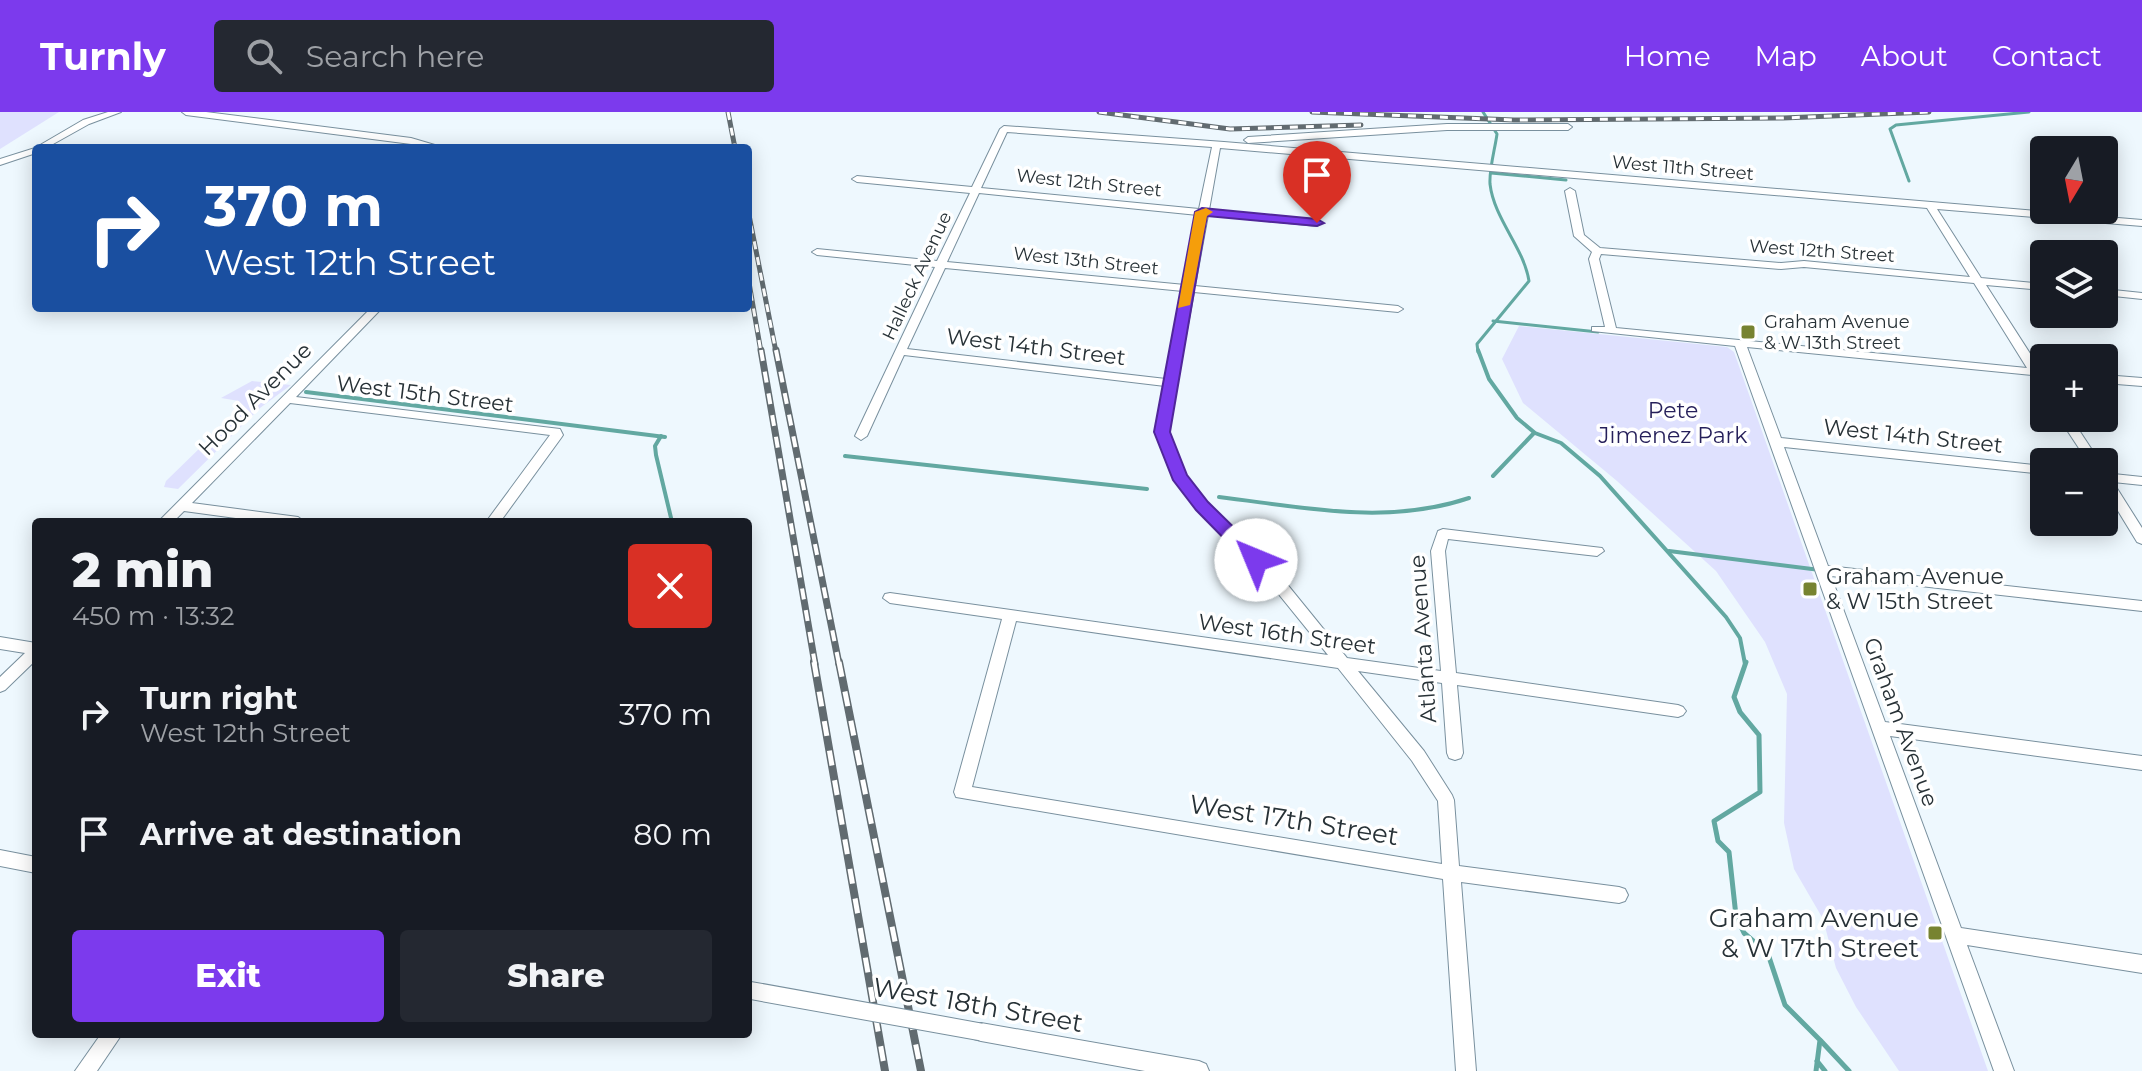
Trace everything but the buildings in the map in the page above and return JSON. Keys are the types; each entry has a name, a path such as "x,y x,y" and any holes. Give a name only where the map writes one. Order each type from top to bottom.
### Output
{"street":[{"path":"47,144 86,122 117,112"},
{"path":"186,112 423,144"},
{"name":"West 11th Street","path":"1219,146 1240,141 1447,127 1568,127"},
{"name":"West 11th Street","path":"1004,129 2142,223"},
{"name":"Halleck Avenue","path":"861,436 938,264 1004,129"},
{"path":"1219,146 1186,289 1162,432 1179,476 1202,506 1273,577 1418,756 1446,800 1466,1071"},
{"path":"0,162 32,151"},
{"name":"West 12th Street","path":"857,179 1317,223"},
{"path":"1570,191 1579,236 1597,251 1594,259 1611,330"},
{"path":"1930,205 2030,357"},
{"name":"West 12th Street","path":"1597,251 1781,266 1804,264 2030,286"},
{"name":"West 13th Street","path":"817,252 1398,309"},
{"path":"2118,293 2142,296"},
{"name":"Hood Avenue","path":"169,518 373,312"},
{"path":"1596,329 2030,371"},
{"name":"Graham Avenue","path":"1740,343 2004,1071"},
{"name":"West 14th Street","path":"899,351 1169,383"},
{"path":"2118,380 2142,382"},
{"name":"West 15th Street","path":"285,399 558,434 496,518"},
{"name":"West 14th Street","path":"1777,442 2030,469"},
{"path":"2118,478 2142,481"},
{"path":"2118,500 2142,539"},
{"path":"181,506 269,518"},
{"name":"Atlanta Avenue","path":"1455,753 1438,551 1443,534 1597,551"},
{"path":"1822,570 2142,606"},
{"name":"West 16th Street","path":"890,598 1678,711"},
{"name":"West 17th Street","path":"1010,616 962,792 1451,873 1619,895"},
{"path":"0,643 32,649"},
{"path":"0,686 32,654"},
{"path":"1880,728 2142,763"},
{"path":"0,858 32,864"},
{"path":"1955,935 2142,964"},
{"name":"West 18th Street","path":"752,991 1199,1071"},
{"path":"85,1071 110,1038"}],"green space":[{"path":"0,112 59,112 0,149"},
{"name":"Pete Jimenez Park","path":"1519,326 1727,347 1734,352 1988,1071 1899,1071 1856,1007 1836,968 1823,919 1794,869 1784,823 1787,694 1765,642 1716,571 1617,481 1523,403 1502,359"},
{"path":"252,381 291,385 260,408 178,489 164,487 166,481 242,407 239,401 221,398"}],"waterway":[{"path":"1483,112 1497,134 1490,178 1493,197 1529,281 1496,321"},
{"path":"1909,181 1890,129 1896,125 2029,112"},
{"path":"1491,173 1566,180"},
{"path":"1478,352 1477,344 1496,321"},
{"path":"1496,321 1598,332"},
{"path":"1478,350 1489,379 1517,418 1535,433 1561,443 1600,476 1726,617 1740,638 1745,664"},
{"path":"306,392 661,436"},
{"path":"1493,476 1534,433"},
{"path":"661,436 665,437"},
{"path":"661,436 655,446 656,455 671,518"},
{"path":"845,456 1147,489"},
{"path":"1219,497 1313,509 1376,513 1407,511 1469,498"},
{"path":"1669,551 1820,570"},
{"path":"1746,662 1734,697 1740,712 1759,735 1760,792 1714,821 1718,841 1729,852 1736,916 1744,933 1768,954 1785,1005 1820,1040 1817,1061"},
{"path":"1821,1041 1849,1071"},
{"path":"1816,1071 1817,1061"},
{"path":"1817,1061 1825,1071"}],"railway":[{"path":"728,112 734,144"},
{"path":"1099,112 1230,129 1361,125"},
{"path":"1312,112 1514,120 1783,118 1929,112"},
{"path":"752,230 776,352"},
{"path":"752,300 761,352"},
{"path":"761,350 815,664"},
{"path":"776,350 839,664"},
{"path":"814,662 885,1071"},
{"path":"839,662 921,1071"}],"slow traffic":[{"path":"1183,305 1202,212 1206,212"}],"place":[{"name":"Graham Avenue & W 13th Street","path":"1748,332"},
{"name":"Graham Avenue & W 15th Street","path":"1810,589"},
{"name":"Graham Avenue & W 17th Street","path":"1935,933"}],"route":[{"path":"1256,560 1202,506 1179,476 1162,432 1169,383 1202,212 1317,223"}]}
